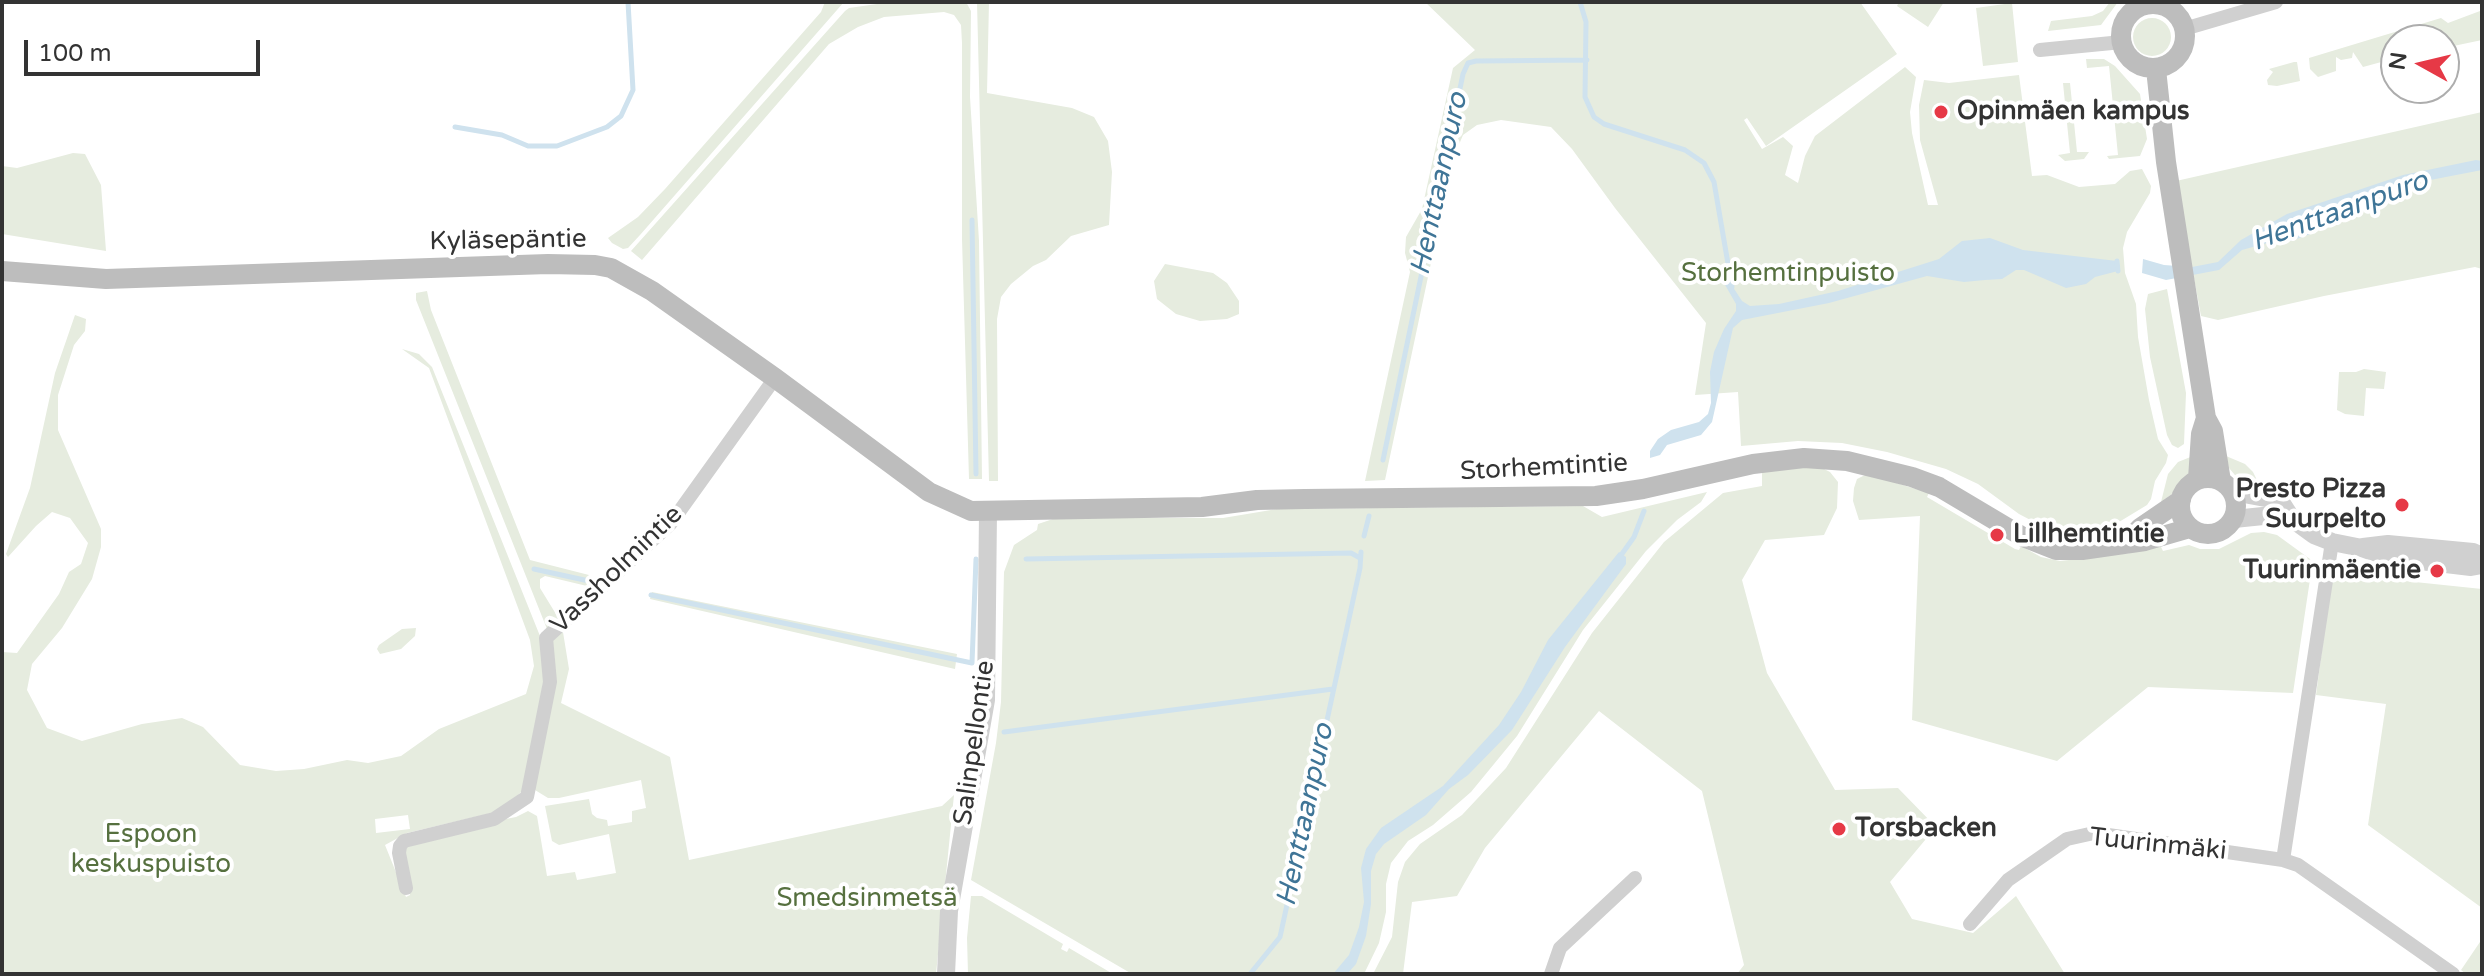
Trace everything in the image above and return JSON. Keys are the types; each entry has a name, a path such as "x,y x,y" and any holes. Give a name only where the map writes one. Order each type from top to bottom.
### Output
{"main road":[{"path":"2148,4 2175,13 2184,29 2182,50 2167,66 2156,69 2130,59 2122,42 2123,26 2148,4"},
{"path":"2156,69 2176,226 2206,418 2213,431 2227,486 2237,501 2234,519 2229,526 2214,534 2190,528 2182,515 2181,500 2190,484 2198,479 2214,478 2227,486"},
{"name":"Kyläsepäntie","path":"2,271 106,279 548,264 602,266 630,278 775,378 929,492 962,508 988,512"},
{"path":"2198,479 2201,434 2206,418"},
{"name":"Storhemtintie","path":"988,512 1202,507 1257,500 1596,496 1643,489 1753,464 1804,458 1847,461 1912,477 1939,487 2023,537 2056,550 2082,550 2145,541 2190,528"},
{"name":"Storhemtintie","path":"2127,542 2140,528 2181,500"}],"street":[{"path":"2184,29 2276,2"},
{"path":"2040,50 2122,42"},
{"name":"Vassholmintie","path":"406,888 399,853 404,841 494,819 527,797 550,682 546,638 671,523 775,378"},
{"path":"2227,486 2276,500 2292,519 2314,535 2332,542 2387,557 2471,567 2482,565"},
{"name":"Salinpellontie","path":"946,974 949,911 986,700 988,512"},
{"path":"2234,519 2263,516 2292,519"},
{"path":"2283,860 2332,542"},
{"path":"2362,548 2388,544 2473,552 2482,556"},
{"name":"Tuurinmäki","path":"1970,924 2008,880 2067,839 2094,833 2283,860 2303,868 2453,974"},
{"path":"1551,974 1560,948 1635,878"}],"green space":[{"path":"825,2 844,2 628,248 623,249 612,243 608,238 638,217 665,189 821,12"},
{"path":"891,2 966,2 971,11 970,97 979,241 982,479 969,479 962,239 962,43 961,25 954,15 944,12 884,17 858,27 829,44 642,260 631,251 845,11"},
{"path":"977,2 989,2 987,93 1072,108 1094,117 1108,141 1112,172 1109,225 1071,236 1046,260 1033,266 1011,284 1001,297 997,319 998,481 989,481"},
{"name":"Storhemtinpuisto","path":"1425,2 1860,2 1897,54 1766,146 1747,118 1744,120 1762,149 1783,137 1793,146 1785,175 1798,183 1805,156 1815,136 1905,67 1916,77 1910,112 1928,205 1938,205 1920,140 1919,105 1924,80 1949,83 2019,75 2032,176 2047,175 2079,187 2115,184 2130,171 2142,169 2151,186 2127,232 2123,248 2125,273 2136,304 2138,337 2149,400 2158,439 2168,455 2147,505 2119,522 2099,529 2062,530 2040,525 2019,514 1978,484 1946,469 1887,452 1842,443 1798,441 1741,446 1738,392 1695,395 1706,323 1572,149 1551,127 1501,120 1477,125 1463,135 1453,159 1385,480 1365,481 1410,272 1405,253 1406,237 1422,209 1453,68 1475,50"},
{"path":"1899,2 1944,2 1928,27 1897,6"},
{"path":"2110,2 2118,2 2101,25 2048,31 2051,21 2092,16 2103,11"},
{"path":"2012,3 2018,62 1983,66 1976,8"},
{"path":"2480,11 2482,40 2460,45 2460,24 2421,24 2441,18 2448,23"},
{"path":"2152,18 2165,24 2171,37 2165,50 2152,56 2139,50 2133,37 2139,24"},
{"path":"2380,36 2380,62 2363,67 2353,52 2352,58 2341,60 2336,57 2336,71 2318,77 2310,69 2309,58"},
{"path":"2086,59 2104,59 2115,66 2140,94 2147,139 2140,156 2109,159 2107,156 2118,155 2109,66 2087,68"},
{"path":"2297,62 2300,81 2268,85 2267,80 2273,72 2269,69"},
{"path":"2063,83 2070,83 2077,152 2089,152 2084,159 2065,161 2058,155 2070,153"},
{"path":"2482,112 2482,269 2475,267 2324,296 2218,320 2201,316 2176,181"},
{"path":"73,153 85,154 101,185 106,251 2,234 2,166 17,168"},
{"path":"1165,264 1213,273 1227,283 1239,301 1239,314 1227,319 1200,321 1176,314 1157,299 1154,281"},
{"path":"2167,289 2186,393 2184,444 2178,448 2172,445 2167,435 2150,357 2145,309 2148,294"},
{"path":"427,291 431,310 530,560 589,575 587,586 545,576 540,579 540,588 559,619 547,629 416,300 416,293"},
{"path":"75,315 86,319 85,331 74,345 58,395 58,430 101,529 101,547 92,579 62,628 32,664 27,690 47,728 82,741 142,724 182,718 203,727 240,765 276,771 347,760 368,763 401,756 439,729 526,694 534,666 530,640 429,368 402,349 419,354 432,367 540,636 546,668 523,790 504,810 407,833 385,845 406,897 410,895 409,881 401,852 420,836 516,817 528,811 537,816 547,876 575,872 577,880 616,873 609,834 559,845 552,841 545,806 589,799 592,814 607,820 608,826 632,822 632,811 646,808 641,780 559,798 548,798 535,790 549,638 562,626 569,669 561,703 670,757 689,860 942,806 954,795 936,974 2,974 2,652 17,653 59,594 69,572 81,564 88,543 70,518 52,512 8,557 6,554 30,488 55,373","holes":["408,815 410,829 376,833 375,819"]},
{"path":"2364,369 2386,372 2384,389 2366,388 2364,416 2337,410 2339,372"},
{"path":"2193,456 2190,472 2161,502 2168,474 2178,462"},
{"path":"2226,456 2245,464 2260,486 2249,486 2240,481 2229,468"},
{"path":"1820,467 1830,472 1838,482 1837,508 1824,535 1765,540 1742,580 1767,673 1835,790 1898,788 1936,827 1890,882 1912,919 1973,933 2016,896 2065,974 1737,974 1744,965 1702,791 1599,711 1485,848 1457,896 1412,902 1403,974 1373,974 1392,937 1398,882 1405,862 1420,844 1462,815 1506,768 1592,633 1664,542 1723,493 1762,486 1762,470"},
{"path":"1867,474 1929,493 1927,497 2015,549 2019,550 2021,546 2041,557 2060,561 2131,553 2159,543 2163,551 2189,545 2200,549 2219,549 2251,533 2277,535 2310,559 2312,566 2293,693 2148,687 2057,761 1912,720 1920,516 1859,520 1853,501 1854,488 1857,479"},
{"path":"1707,492 1701,502 1677,520 1646,551 1583,630 1517,736 1471,792 1433,825 1408,841 1391,863 1379,943 1364,974 1132,974 971,880 1001,702 1004,572 1014,545 1037,530 1038,524 1056,518 1223,518 1277,509 1583,506 1602,517"},
{"path":"2332,575 2482,589 2482,908 2368,825 2386,704 2316,695"},
{"path":"652,592 957,654 955,669 650,599"},
{"path":"416,628 415,636 401,649 380,654 377,649 379,645 402,629"},
{"path":"971,896 982,896 1063,944 1061,949 1067,952 1069,948 1113,974 968,974"},
{"path":"2482,939 2482,974 2466,974 2461,970"}],"water":[{"path":"2482,161 2482,170 2420,182 2328,219 2316,232 2291,241 2278,240 2242,250 2219,270 2166,280 2142,273 2143,259 2164,265 2192,267 2218,262 2241,240 2287,214 2403,175"},
{"path":"1990,238 2023,250 2117,261 2118,271 2095,277 2086,284 2066,288 2024,270 2016,270 2002,279 1964,282 1927,276 1829,303 1742,320 1733,328 1712,422 1701,435 1667,445 1660,455 1650,458 1650,451 1658,439 1671,430 1699,422 1708,414 1714,352 1736,311 1736,304 1724,283 1729,281 1742,301 1750,306 1779,304 1838,291 1939,259 1962,241"},
{"path":"1619,552 1626,557 1626,564 1565,647 1512,730 1426,815 1384,844 1376,854 1371,871 1371,904 1366,936 1356,964 1347,974 1333,974 1349,955 1359,927 1364,902 1361,868 1366,849 1381,828 1443,786 1499,725 1521,692 1548,640"}],"waterway":[{"path":"455,127 502,135 528,146 557,146 607,127 621,116 633,90 628,2"},
{"name":"Henttaanpuro","path":"1580,2 1586,22 1585,97 1594,117 1604,124 1685,150 1704,163 1714,182 1732,287"},
{"name":"Henttaanpuro","path":"1383,460 1463,74 1468,63 1587,60"},
{"path":"972,220 976,474"},
{"name":"Henttaanpuro","path":"2117,261 2118,271"},
{"path":"1619,558 1634,537 1644,511"},
{"name":"Henttaanpuro","path":"1364,536 1369,516"},
{"name":"Henttaanpuro","path":"1250,974 1280,937 1361,552"},
{"path":"1026,559 1351,553 1360,558"},
{"path":"651,595 972,663 976,559"},
{"path":"534,569 589,581"},
{"path":"1004,732 1333,689"}],"place":[{"name":"Opinmäen kampus","path":"1941,112"},
{"name":"Presto Pizza Suurpelto","path":"2402,505"},
{"name":"Lillhemtintie","path":"1997,535"},
{"name":"Tuurinmäentie","path":"2437,571"},
{"name":"Torsbacken","path":"1839,829"}],"park label":[{"name":"Espoon keskuspuisto","path":"151,850"},
{"name":"Smedsinmetsä","path":"867,899"}]}
